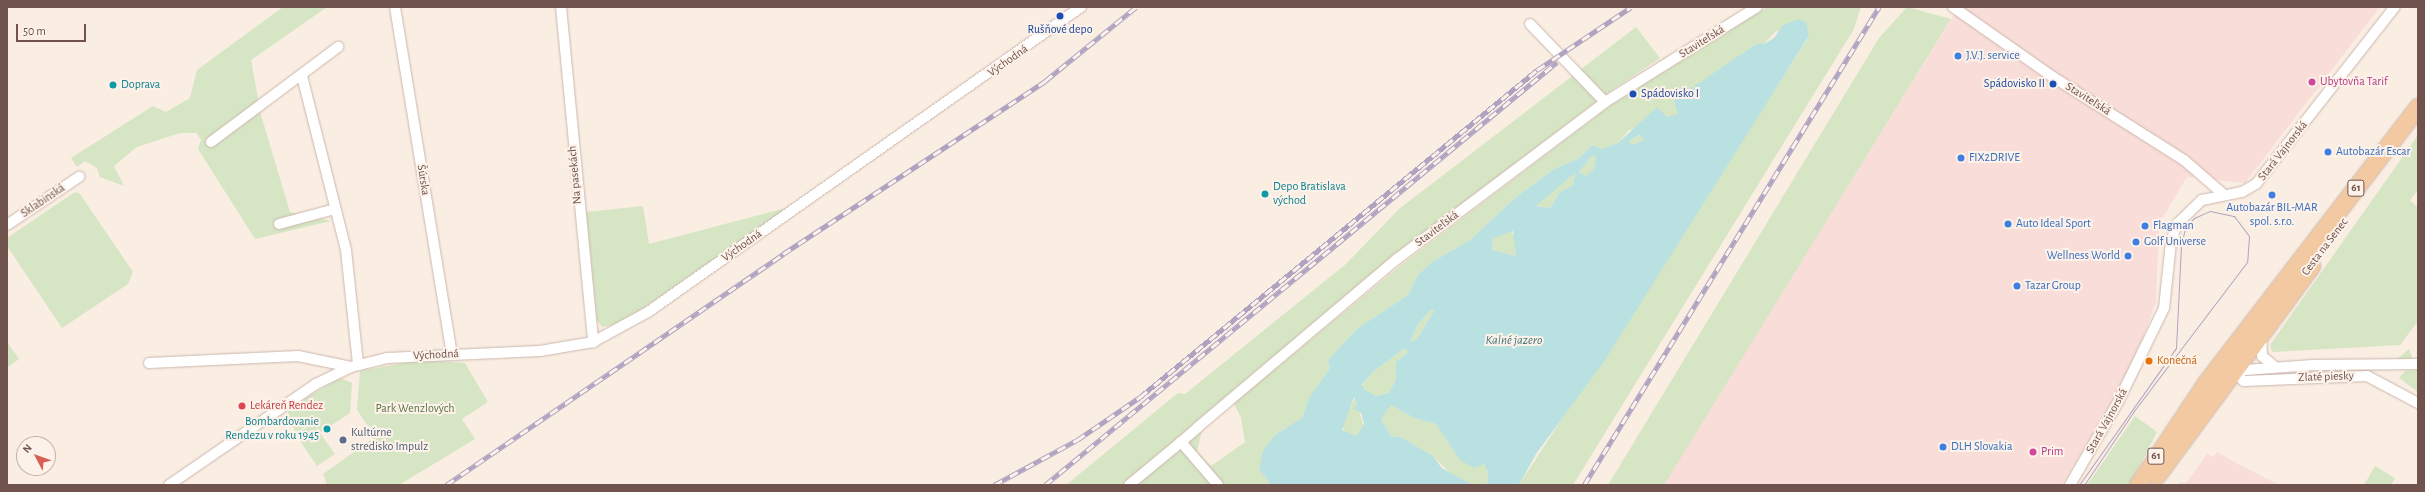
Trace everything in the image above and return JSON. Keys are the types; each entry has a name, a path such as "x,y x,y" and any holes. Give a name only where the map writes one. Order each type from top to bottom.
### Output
{"main road":[{"name":"Cesta na Senec","path":"2138,485 2205,384 2418,106"},
{"name":"Cesta na Senec","path":"2151,485 2262,329 2418,124"}],"street":[{"name":"Šúrska","path":"395,7 452,354"},
{"name":"Na pasekách","path":"560,7 577,207 593,342"},
{"name":"Východná","path":"149,363 298,356 355,366 387,358 540,351 593,342 648,312 1081,7"},
{"name":"Staviteľská","path":"1129,485 1397,259 1605,102 1757,7"},
{"name":"Staviteľská","path":"1953,7 2052,77 2184,160 2222,193"},
{"name":"Stará Vajnorská","path":"2070,485 2119,400 2164,308 2171,242 2177,224 2198,203 2222,193 2242,192 2256,184 2395,7"},
{"path":"1530,24 1605,102"},
{"path":"211,142 302,76 338,47"},
{"path":"169,485 316,384 355,366 346,250 302,76"},
{"name":"Sklabinská","path":"7,225 79,177"},
{"path":"279,224 335,209"},
{"path":"2262,329 2261,353 2276,367"},
{"name":"Cesta na Senec","path":"2232,371 2243,334"},
{"name":"Zlaté piesky","path":"2205,384 2232,371 2276,367 2418,364"},
{"name":"Zlaté piesky","path":"2232,371 2244,381 2367,376 2418,403"},
{"path":"1181,442 1218,485"}],"shaded area":[{"path":"1959,7 2380,7 2245,183 2187,177 2159,224 2156,302 2132,368 2062,485 1663,485"},
{"path":"2217,452 2279,485 2178,485 2180,482 2186,483 2207,454 2213,457"}],"green space":[{"path":"283,7 327,7 251,60 261,115 290,212 331,221 255,239 198,149 201,140 197,133 180,133 137,147 114,166 124,186 100,177 97,168 85,161 77,167 71,158 153,106 166,112 190,98 197,70"},
{"path":"1767,7 1861,7 1854,29 1573,485 1519,485 1809,37 1776,31 1764,44 1756,44 1744,52 1678,114 1629,130 1618,143 1602,149 1592,145 1579,158 1554,169 1515,198 1470,240 1432,262 1418,275 1408,295 1358,328 1329,360 1330,368 1308,399 1303,417 1275,435 1259,469 1271,485 1066,485 1178,393 1185,394 1346,264 1399,209 1636,27 1660,58 1605,95 1397,254 1202,430 1197,451 1211,466 1245,442 1241,418 1234,403 1405,262 1611,105"},
{"path":"1907,7 1951,19 1664,485 1608,485 1879,38"},
{"path":"1639,135 1645,140 1642,144 1632,145 1629,141"},
{"path":"2418,135 2418,190 2410,200 2418,208 2418,321 2400,345 2272,352 2270,345"},
{"path":"1593,155 1596,157 1595,169 1586,176 1579,172"},
{"path":"1575,173 1573,185 1560,192 1550,208 1536,206 1553,188"},
{"path":"75,192 80,194 133,272 128,284 62,328 7,246 7,238"},
{"path":"643,206 649,244 790,207 636,313 617,324 602,327 597,320 586,212"},
{"path":"1510,231 1515,236 1516,256 1492,250 1493,238"},
{"path":"1431,310 1434,311 1417,339 1410,342 1418,324"},
{"path":"7,342 19,359 7,368"},
{"path":"1405,348 1408,352 1396,362 1396,379 1389,393 1376,396 1364,389 1362,386 1373,372"},
{"path":"2409,349 2413,360 2397,359"},
{"name":"Park Wenzlových","path":"420,360 465,363 488,402 462,419 475,439 399,485 327,485 323,474 375,437 357,410 360,371"},
{"path":"2418,370 2418,392 2399,378 2405,371"},
{"path":"340,378 352,383 350,413 321,432 313,422 296,433 287,417 289,408"},
{"path":"1355,397 1364,428 1357,436 1352,436 1345,434 1342,425"},
{"path":"1391,405 1414,418 1436,424 1460,460 1484,464 1488,472 1487,485 1473,485 1450,473 1433,456 1401,437 1391,436 1381,419"},
{"path":"2135,416 2157,432 2130,485 2087,485"},
{"path":"313,423 335,454 317,466 296,435"},
{"path":"2375,466 2395,478 2391,485 2364,485"}],"water":[{"name":"Kalné jazero","path":"1799,19 1806,22 1809,36 1603,363 1536,454 1519,485 1487,485 1488,472 1484,464 1474,468 1460,460 1436,424 1414,418 1391,405 1381,419 1391,436 1401,437 1433,456 1442,468 1473,485 1271,485 1259,469 1263,451 1275,435 1303,417 1308,399 1330,368 1328,360 1358,328 1408,295 1418,275 1432,262 1470,240 1515,198 1554,169 1579,158 1592,145 1602,149 1618,143 1657,107 1667,117 1678,114 1674,100 1756,44 1764,44 1774,38 1783,25","holes":["1639,135 1645,140 1632,145 1629,141","1593,155 1596,157 1594,169 1586,176 1579,172","1575,173 1573,185 1560,192 1550,208 1536,206","1513,231 1516,256 1492,250 1493,238","1431,310 1434,311 1417,339 1410,342 1418,324","1405,348 1408,352 1396,362 1396,379 1389,393 1376,396 1364,389 1362,385 1373,372","1354,397 1357,403 1354,409 1361,413 1364,424 1357,436 1342,430"]}],"tram line":[{"path":"2079,485 2176,348 2181,245 2185,229 2194,218 2210,211 2234,216 2249,236 2247,262 2134,411 2084,485"}],"railway":[{"path":"446,485 783,254 1045,81 1136,7"},
{"path":"994,485 1077,440 1140,397 1537,70 1631,7"},
{"path":"1584,485 1879,7"},
{"path":"1045,485 1557,62"}],"place":[{"name":"Rušňové depo","path":"1060,16"},
{"name":"J.V.J. service","path":"1958,56"},
{"name":"Ubytovňa Tarif","path":"2312,82"},
{"name":"Spádovisko II","path":"2053,84"},
{"name":"Doprava","path":"113,85"},
{"name":"Spádovisko I","path":"1633,94"},
{"name":"Autobazár Escar","path":"2328,152"},
{"name":"FIX2DRIVE","path":"1961,158"},
{"name":"Depo Bratislava východ","path":"1265,194"},
{"name":"Autobazár BIL-MAR spol. s.r.o.","path":"2272,195"},
{"name":"Auto Ideal Sport","path":"2008,224"},
{"name":"Flagman","path":"2145,226"},
{"name":"Golf Universe","path":"2136,242"},
{"name":"Wellness World","path":"2128,256"},
{"name":"Tazar Group","path":"2017,286"},
{"name":"Konečná","path":"2149,361"},
{"name":"Lekáreň Rendez","path":"242,406"},
{"name":"Bombardovanie Rendezu v roku 1945","path":"327,429"},
{"name":"Kultúrne stredisko Impulz","path":"343,440"},
{"name":"DLH Slovakia","path":"1943,447"},
{"name":"Prim","path":"2033,452"}]}
